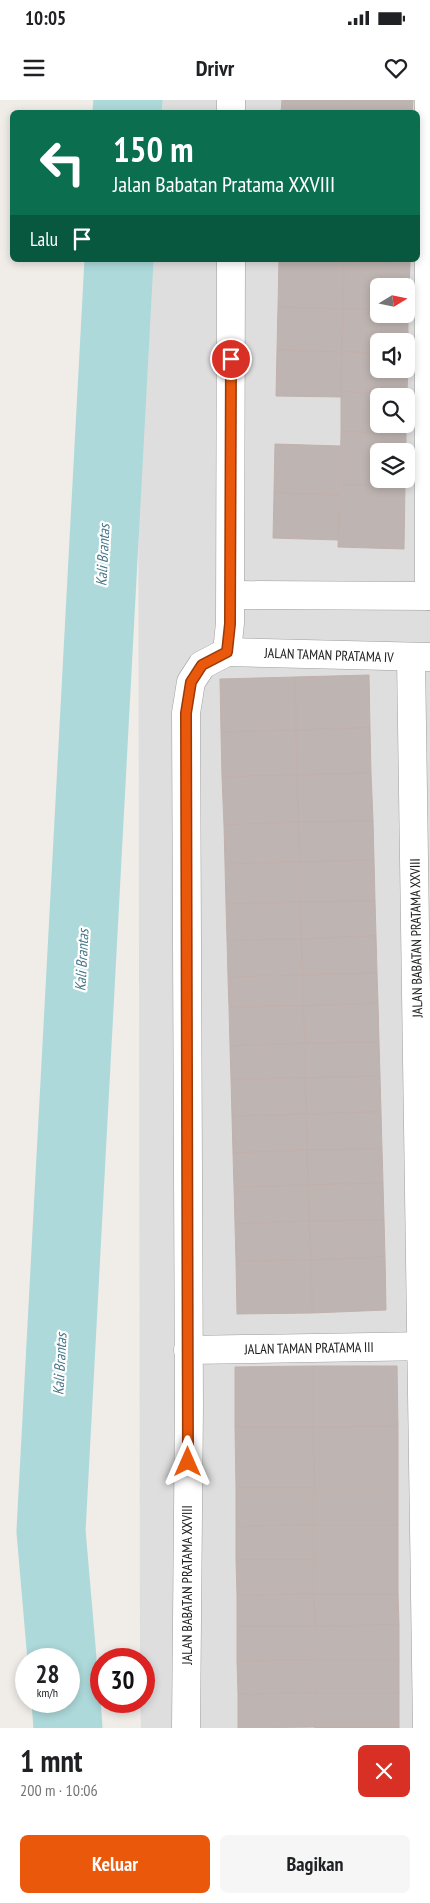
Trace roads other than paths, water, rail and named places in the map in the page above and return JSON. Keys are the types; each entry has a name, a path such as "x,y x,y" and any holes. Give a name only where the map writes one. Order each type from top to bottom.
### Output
{"street":[{"path":"231,595 429,596 430,100"},
{"path":"227,652 231,595 231,262"},
{"name":"JALAN TAMAN PRATAMA IV","path":"227,652 421,657"},
{"name":"JALAN BABATAN PRATAMA XXVIII","path":"186,1728 188,1350 186,713 191,682 202,665 227,652"},
{"name":"JALAN BABATAN PRATAMA XXVIII","path":"421,657 427,1728"},
{"name":"JALAN TAMAN PRATAMA III","path":"188,1350 426,1346"}],"waterway":[{"name":"Kali Brantas","path":"127,110 128,100"},
{"name":"Kali Brantas","path":"61,1648 51,1531 119,262"},
{"name":"Kali Brantas","path":"67,1713 68,1728"}]}
